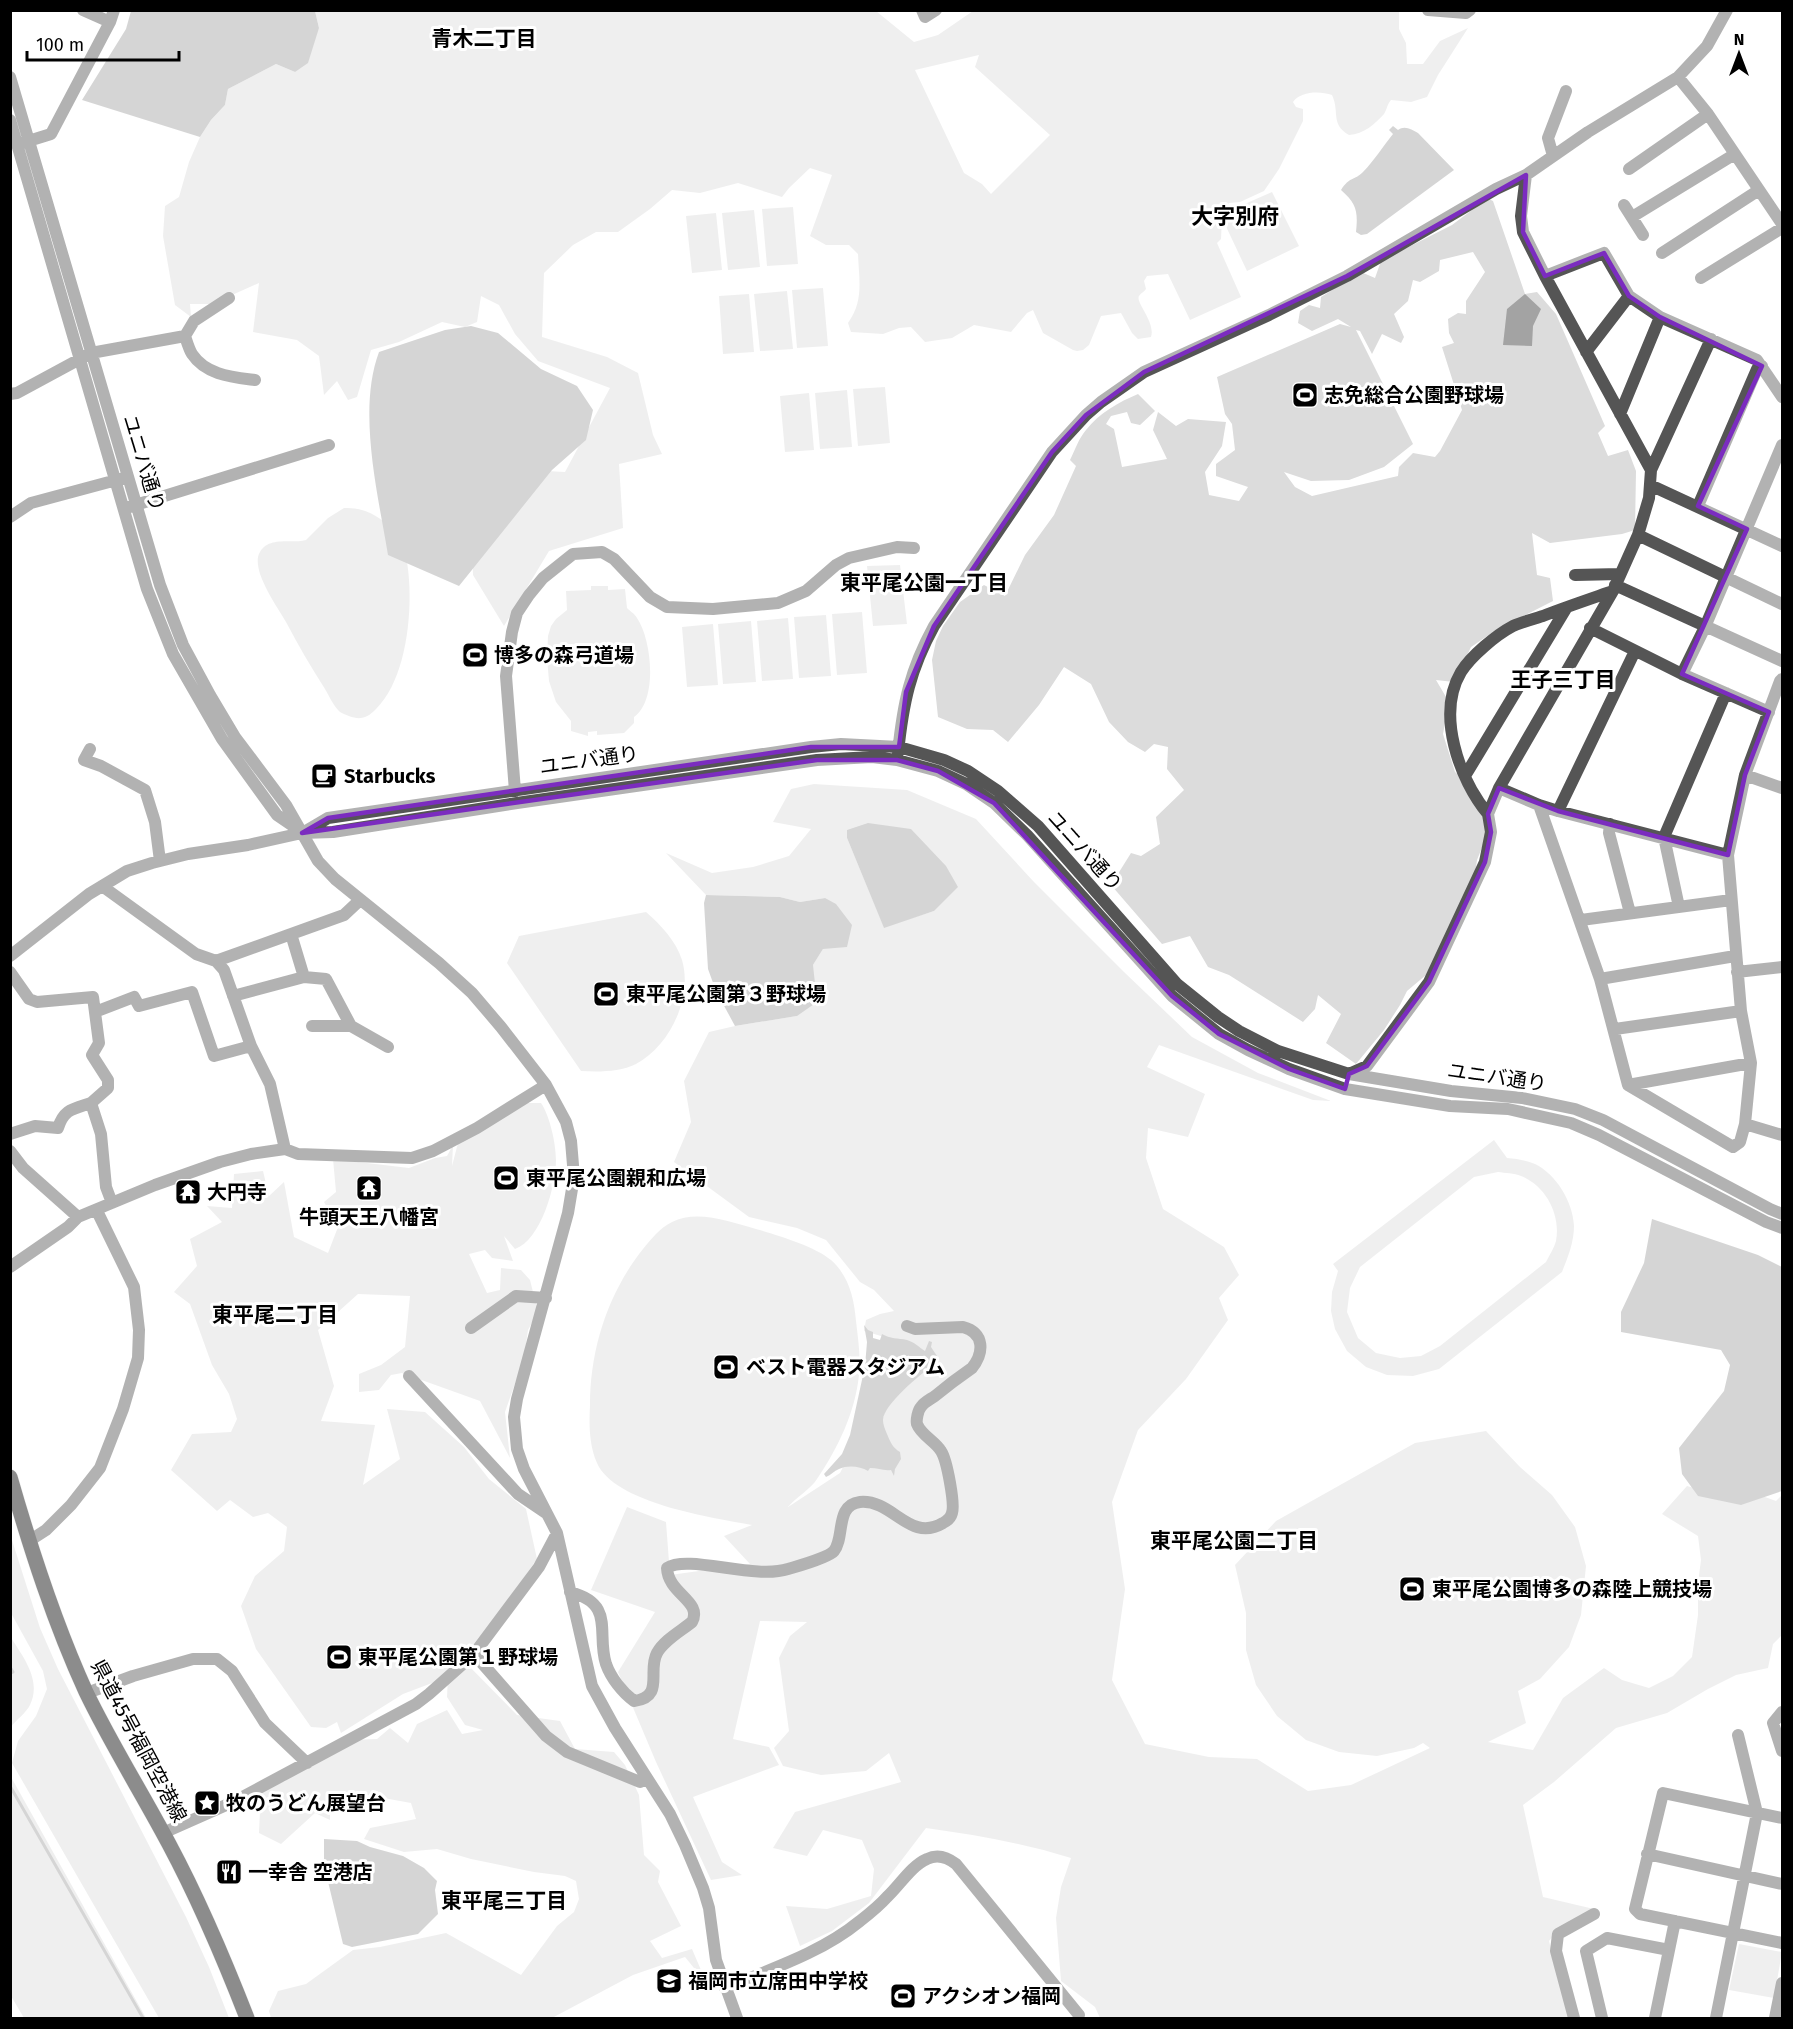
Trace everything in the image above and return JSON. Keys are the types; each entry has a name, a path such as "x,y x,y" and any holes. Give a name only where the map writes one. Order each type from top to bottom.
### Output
{"main road":[{"name":"県道45号福岡空港線","path":"10,1477 58,1628 87,1694 130,1778 163,1833 217,1943 247,2019"}],"street":[{"path":"23,143 51,134 112,16 83,10"},
{"path":"922,10 925,17 936,10"},
{"path":"1428,10 1466,13 1470,10"},
{"path":"897,760 906,692 919,653 933,626 1052,452 1086,415 1144,372 1269,315 1347,276 1496,189 1526,175 1678,77 1707,46 1727,10"},
{"name":"ユニバ通り","path":"10,76 23,143 122,479 136,504 160,585 183,645 235,738 286,805 302,833"},
{"path":"1678,77 1708,114 1782,226 1701,278"},
{"path":"1553,156 1548,138 1566,91"},
{"path":"1629,169 1708,114"},
{"name":"ユニバ通り","path":"10,120 23,143"},
{"path":"1632,217 1735,154"},
{"path":"1526,175 1521,216 1523,232 1651,470"},
{"path":"1662,253 1759,190"},
{"path":"1624,205 1643,235"},
{"path":"1545,276 1604,253 1629,296 1660,317 1757,360 1782,397"},
{"path":"1586,352 1629,296"},
{"path":"10,394 17,393 85,356 185,336 194,321 229,298"},
{"path":"1620,414 1660,317"},
{"path":"185,336 192,354 208,370 255,380"},
{"path":"1488,814 1498,788 1616,583 1638,536 1649,498 1651,470 1711,339"},
{"path":"1698,506 1757,369 1762,366"},
{"path":"124,509 329,445"},
{"path":"1682,674 1705,627 1782,445"},
{"path":"10,517 32,503 122,479"},
{"name":"ユニバ通り","path":"122,479 124,509 147,589 173,654 222,739 250,781 277,815 302,833 333,832 817,760 872,757 897,760 938,771 994,803 1028,836 1172,996 1220,1034 1248,1050 1289,1069 1345,1089 1450,1106 1508,1109 1571,1123 1782,1228"},
{"path":"1650,485 1782,546"},
{"path":"1638,536 1782,604"},
{"path":"515,791 506,676 512,632 518,614 529,595 543,579 573,554 602,552 614,559 650,597 667,607 713,609 778,603 806,591 836,565 849,558 897,547 914,548"},
{"path":"1575,575 1616,583 1705,627 1782,661"},
{"path":"1345,1089 1349,1074 1367,1066 1429,982 1485,862 1491,832 1488,814 1468,785 1454,745 1451,724 1451,699 1461,672 1483,648 1513,626 1567,607 1616,583"},
{"path":"1465,776 1567,607"},
{"path":"1590,628 1682,674 1769,712"},
{"path":"1558,811 1635,651"},
{"path":"1539,805 1600,979 1628,1085 1733,1147 1740,1142 1744,1124 1751,1063 1741,1011 1728,855 1745,775 1782,679"},
{"path":"1679,907 1664,837 1726,693"},
{"name":"ユニバ通り","path":"302,833 328,818 515,791 841,744 898,747 960,767 998,791 1038,826 1177,984 1239,1031 1278,1051 1349,1074 1451,1091 1522,1098 1575,1108 1604,1120 1782,1214"},
{"path":"90,749 84,760 101,766 145,790 155,822 160,861"},
{"path":"1745,775 1782,788"},
{"path":"1498,788 1558,811 1728,855"},
{"path":"1610,824 1609,833 1630,914"},
{"path":"10,956 102,886 127,871 188,854 248,845 302,833 318,861 335,879 439,963 472,993 546,1085 566,1122 571,1141 574,1177 568,1213 514,1417 517,1449 524,1469 557,1533 592,1686 604,1710 670,1814 703,1888 709,1908 716,1960 736,2019"},
{"path":"102,886 196,954 216,961 224,970 251,1046 270,1084 285,1149"},
{"path":"216,961 344,915 360,900"},
{"path":"1581,920 1731,900"},
{"path":"291,934 304,977"},
{"path":"1600,979 1735,956"},
{"path":"1737,972 1782,967"},
{"path":"10,972 29,999 37,1002 93,997 99,1043 92,1055 108,1080 108,1088 91,1103 66,1112 58,1128 35,1126 10,1134"},
{"path":"233,996 304,977 326,980 351,1026"},
{"path":"95,1012 134,997 139,1006 192,992 214,1056 251,1046"},
{"path":"1615,1029 1741,1011"},
{"path":"312,1026 351,1026 388,1047"},
{"path":"1628,1085 1751,1063"},
{"path":"10,1267 68,1227 78,1217 220,1162 285,1149 298,1154 412,1158 433,1151 477,1128 546,1085"},
{"path":"91,1103 101,1134 106,1187 112,1203"},
{"path":"1744,1124 1782,1135"},
{"path":"10,1151 23,1168 78,1217"},
{"path":"29,1542 46,1530 71,1505 100,1468 123,1409 138,1358 139,1313 134,1287 97,1211"},
{"path":"471,1328 516,1296 546,1298"},
{"path":"570,1592 585,1596 598,1611 604,1627 604,1655 607,1666 623,1693 634,1701 642,1700 650,1694 655,1683 653,1666 656,1654 695,1617 695,1610 691,1604 669,1581 667,1568 672,1564 688,1563 771,1573 786,1570 832,1553 837,1545 846,1509 854,1503 877,1505 912,1527 922,1528 942,1524 949,1519 953,1512 947,1463 940,1449 919,1427 916,1420 920,1407 972,1368 979,1360 981,1344 970,1329 963,1327 915,1329 907,1326"},
{"path":"409,1376 518,1494 547,1514"},
{"path":"163,1833 233,1802 416,1704 474,1654 539,1567 557,1533"},
{"path":"474,1654 546,1736 567,1752 640,1782 647,1778"},
{"path":"87,1694 133,1676 193,1659 217,1659 232,1671 265,1722 307,1763"},
{"path":"1782,1712 1773,1723 1782,1751"},
{"path":"1716,2019 1757,1813 1738,1735"},
{"path":"1782,1818 1663,1793 1635,1909 1640,1914 1782,1943"},
{"path":"1647,1854 1782,1884"},
{"path":"725,1988 824,1945 859,1922 887,1898 919,1863 938,1856 948,1858 956,1864 1079,2015"},
{"path":"1574,2019 1556,1951 1558,1934 1594,1914"},
{"path":"1655,2019 1675,1921"},
{"path":"1602,2019 1586,1951 1607,1938 1669,1950"},
{"path":"1775,2019 1782,1983"}],"highlighted area":[{"path":"1526,175 1523,232 1545,276 1604,253 1629,296 1660,317 1762,366 1698,506 1747,529 1682,674 1769,712 1745,775 1728,855 1558,811 1499,788 1488,814 1491,832 1485,862 1429,982 1367,1066 1349,1074 1345,1089 1289,1069 1219,1034 1172,996 994,803 938,771 897,760 817,760 302,833 328,818 811,747 899,747 906,692 934,626 1052,452 1086,415 1144,372 1347,276"}],"shaded area":[{"path":"1399,10 1399,29 1406,43 1407,64 1423,64 1440,41 1468,28 1427,97 1411,102 1391,100 1381,118 1360,133 1349,135 1339,126 1332,95 1311,93 1296,98 1293,102 1296,107 1303,109 1303,121 1279,169 1264,191 1240,202 1229,203 1222,214 1272,192 1299,246 1247,271 1222,218 1221,239 1217,243 1241,297 1190,320 1168,274 1147,276 1144,281 1146,289 1139,299 1151,325 1151,337 1138,339 1121,313 1101,316 1089,345 1077,351 1043,333 1033,310 1027,313 1011,332 974,325 952,338 925,342 911,327 899,328 883,334 851,332 848,323 856,306 859,290 858,254 849,245 826,245 810,236 832,175 810,168 782,197 738,183 700,193 672,190 618,232 596,232 573,245 544,273 542,337 607,357 638,373 653,435 662,454 619,464 623,528 549,551 504,626 473,575 471,514 510,469 565,472 610,388 538,361 515,334 499,305 481,296 477,322 465,327 442,322 399,342 371,350 357,397 348,400 337,381 324,395 319,356 297,340 253,332 259,283 212,304 190,304 191,317 175,305 163,236 165,206 179,197 189,162 200,137 225,105 228,89 276,64 295,72 319,28 315,11 876,11 914,42 938,35 973,11","holes":["979,55 975,67 1050,135 991,194 982,184 964,173 915,70"]},
{"path":"131,11 315,11 319,28 308,63 295,72 276,64 228,89 225,105 200,137 82,100 126,29"},
{"path":"1393,126 1398,130 1405,128 1418,133 1454,170 1367,234 1361,235 1356,232 1357,219 1353,204 1341,190 1371,163 1393,134 1389,130"},
{"path":"1479,194 1493,201 1525,294 1537,292 1556,314 1605,426 1598,433 1608,456 1628,450 1636,471 1635,530 1622,534 1550,543 1532,533 1537,575 1550,578 1553,601 1496,630 1471,647 1454,682 1436,680 1449,702 1443,734 1455,772 1481,795 1487,835 1477,860 1474,880 1426,975 1407,991 1384,1030 1356,1064 1326,1043 1341,1014 1318,995 1315,1009 1303,1022 1229,975 1208,967 1190,936 1162,944 1111,885 1131,853 1141,856 1160,844 1156,817 1184,790 1167,769 1168,747 1154,744 1145,752 1128,742 1109,722 1091,684 1064,667 1039,705 1008,742 993,730 967,729 938,717 932,660 936,641 943,626 960,602 984,585 1005,596 1025,555 1054,515 1076,466 1070,460 1081,437 1103,413 1138,394 1155,411 1140,425 1131,423 1127,412 1111,416 1106,424 1114,429 1122,467 1167,459 1153,430 1158,412 1176,426 1188,419 1226,422 1222,446 1205,472 1209,495 1239,501 1248,487 1216,476 1216,464 1235,450 1232,424 1225,414 1217,377 1340,324 1351,327 1338,319 1312,331 1298,323 1300,311 1309,305 1320,308 1321,297 1361,272 1375,278 1381,261 1452,225 1472,210","holes":["1473,252 1485,272 1466,301 1466,314 1458,313 1448,319 1449,333 1454,343 1442,347 1462,410 1435,457 1413,453 1399,467 1398,476 1312,496 1295,487 1284,472 1311,481 1349,480 1384,467 1413,444 1356,330 1360,331 1372,354 1382,334 1401,343 1404,337 1394,314 1408,301 1413,280 1420,282 1439,271 1440,260"]},
{"path":"793,207 798,264 767,266 762,209"},
{"path":"754,210 760,267 728,270 722,213"},
{"path":"716,213 722,270 692,273 686,216"},
{"path":"823,288 828,346 797,348 792,290"},
{"path":"787,291 793,349 760,351 754,294"},
{"path":"749,294 754,352 723,354 719,296"},
{"path":"1525,294 1541,309 1533,326 1532,346 1503,345 1507,309"},
{"path":"471,326 498,333 541,369 577,386 593,410 586,440 552,470 459,586 388,555 375,480 370,400 379,352 445,330"},
{"path":"885,387 890,443 858,446 853,389"},
{"path":"847,390 852,447 820,449 815,393"},
{"path":"809,393 814,450 785,452 780,396"},
{"path":"344,508 366,511 376,516 393,531 404,551 409,579 409,619 402,660 387,696 368,716 361,718 342,713 334,704 268,593 258,563 259,554 264,547 275,542 306,540 328,518"},
{"path":"900,565 907,624 873,626 867,566"},
{"path":"591,586 608,586 608,590 625,589 627,608 637,618 646,640 650,669 647,697 642,709 634,717 634,723 624,733 597,735 597,731 588,732 588,736 571,731 571,721 556,702 549,681 548,636 556,619 567,610 566,591 591,590"},
{"path":"862,612 867,673 837,675 832,614"},
{"path":"826,615 831,676 799,678 794,617"},
{"path":"788,618 793,679 762,681 757,621"},
{"path":"751,621 756,682 723,684 718,624"},
{"path":"713,624 718,685 687,687 682,627"},
{"path":"814,784 907,790 976,819 1034,882 1192,1037 1258,1073 1331,1101 1313,1100 1159,1045 1147,1067 1205,1094 1188,1137 1148,1128 1146,1158 1163,1209 1224,1247 1239,1275 1219,1298 1228,1320 1186,1379 1138,1430 1112,1502 1125,1589 1112,1680 1145,1744 1209,1757 1257,1759 1308,1791 1351,1785 1430,1748 1423,1743 1414,1748 1377,1756 1339,1752 1306,1740 1277,1716 1256,1685 1246,1650 1246,1613 1235,1565 1276,1521 1415,1443 1486,1431 1520,1467 1552,1495 1575,1527 1586,1566 1581,1615 1569,1647 1540,1679 1518,1691 1526,1723 1488,1742 1533,1750 1563,1698 1604,1668 1622,1680 1649,1688 1673,1676 1692,1657 1698,1615 1701,1560 1698,1536 1662,1514 1687,1486 1726,1497 1754,1493 1776,1501 1782,1495 1782,1635 1773,1644 1768,1668 1736,1675 1667,1713 1616,1728 1554,1782 1523,1805 1543,1897 1594,1909 1557,1931 1549,1941 1569,2018 1100,2018 1095,2007 1061,1981 1056,1918 1061,1887 1071,1858 999,1840 926,1828 869,1903 832,1931 800,1946 786,1906 827,1909 871,1896 874,1869 862,1840 823,1830 807,1856 773,1848 795,1812 901,1782 889,1753 866,1771 821,1775 783,1766 774,1748 789,1731 779,1658 790,1636 807,1622 760,1621 733,1739 769,1747 779,1765 693,1797 722,1862 742,1875 711,1880 656,1762 618,1672 655,1612 591,1590 627,1507 666,1522 670,1575 750,1564 724,1536 752,1525 666,1506 623,1489 607,1477 594,1456 590,1427 593,1363 603,1322 620,1284 643,1249 664,1227 682,1218 714,1218 774,1234 815,1250 837,1266 850,1288 854,1304 860,1368 857,1389 844,1430 825,1467 814,1483 788,1507 840,1473 845,1463 880,1426 908,1344 864,1331 866,1320 894,1311 874,1290 860,1282 826,1240 797,1228 749,1217 674,1162 691,1122 684,1081 709,1032 797,1016 813,965 823,949 825,898 800,902 780,897 706,895 666,853 712,873 753,867 789,856 811,829 773,822 791,789","holes":["847,830 934,911 884,927 847,838"]},
{"path":"868,823 911,829 946,866 958,887 934,911 884,928 847,838 847,830"},
{"path":"706,895 780,897 800,902 825,898 836,904 852,925 847,947 823,949 813,965 817,1002 797,1016 735,1026 716,991 708,969 704,903"},
{"name":"東平尾公園第３野球場","path":"646,912 676,946 682,960 685,974 684,989 676,1019 659,1045 636,1064 616,1070 581,1071 507,963 519,936"},
{"path":"525,1103 541,1103 554,1138 555,1171 545,1211 532,1235 524,1244 515,1249 504,1236 513,1261 492,1258 485,1250 469,1254 487,1293 500,1290 501,1268 521,1270 530,1280 537,1308 528,1330 524,1358 505,1412 510,1458 480,1401 402,1373 391,1375 379,1390 359,1392 359,1374 381,1365 405,1347 410,1296 358,1294 318,1330 334,1386 321,1421 375,1425 363,1485 400,1459 387,1409 425,1412 464,1447 489,1479 526,1509 537,1559 485,1633 468,1665 517,1715 560,1721 575,1749 614,1752 625,1765 639,1795 644,1855 660,1871 658,1882 681,1926 650,1941 662,1958 692,1949 707,1984 685,1957 633,1975 552,2018 271,2018 269,2011 278,1991 306,1984 353,1950 380,1947 446,1933 521,1975 557,1926 574,1912 579,1899 576,1881 565,1876 471,1859 437,1849 404,1852 364,1839 370,1828 416,1819 411,1803 356,1793 360,1804 330,1810 330,1820 315,1813 281,1844 259,1833 261,1789 286,1781 286,1770 346,1740 377,1739 390,1728 408,1743 417,1724 447,1710 462,1734 483,1730 465,1725 447,1697 448,1677 403,1694 341,1733 337,1722 326,1728 311,1727 256,1649 241,1606 255,1576 284,1551 287,1527 268,1513 253,1517 230,1500 217,1511 171,1470 192,1434 231,1432 237,1419 229,1394 212,1365 190,1304 174,1292 197,1266 190,1239 222,1222 207,1206 232,1208 234,1174 263,1171 269,1196 284,1182 294,1237 328,1253 338,1227 324,1202 336,1192 333,1159 409,1168 447,1156 453,1145 452,1166 458,1143"},
{"path":"1494,1140 1507,1158 1532,1163 1550,1175 1567,1198 1573,1217 1573,1238 1562,1272 1439,1369 1413,1376 1387,1375 1366,1367 1347,1351 1335,1329 1331,1311 1332,1292 1338,1271 1333,1264","holes":["1498,1172 1518,1175 1530,1181 1550,1202 1557,1231 1555,1244 1546,1262 1440,1346 1421,1356 1400,1358 1376,1353 1358,1338 1347,1312 1350,1288 1360,1267 1474,1177"]},
{"path":"1652,1219 1758,1255 1782,1267 1782,1491 1741,1505 1698,1496 1682,1474 1679,1448 1724,1391 1730,1365 1721,1350 1621,1332 1621,1312 1644,1263"},
{"path":"864,1325 873,1332 873,1338 880,1340 882,1334 907,1340 925,1351 929,1341 932,1342 931,1347 939,1359 934,1360 933,1365 904,1390 885,1413 883,1420 885,1429 892,1444 900,1452 901,1459 894,1476 891,1470 870,1468 868,1471 850,1467 839,1469 826,1477 824,1474 842,1454 850,1435 865,1366 867,1342"},
{"path":"11,1537 40,1628 58,1669 186,1917 229,2018 159,2018 12,1763 18,1741 36,1716 47,1689 43,1671 11,1613"},
{"path":"10,1636 25,1660 34,1687 30,1705 11,1727"},
{"path":"11,1777 146,2018 24,2018 11,1996"},
{"path":"324,1839 357,1841 403,1856 424,1868 437,1881 435,1890 438,1914 418,1934 352,1947 343,1944 324,1865"},
{"path":"1739,1944 1782,1952 1774,1998 1729,1990"}],"waterway":[{"path":"10,1667 13,1672 10,1673"},
{"path":"10,1786 143,2018"}],"place":[{"name":"志免総合公園野球場","path":"1305,395"},
{"name":"博多の森弓道場","path":"475,655"},
{"name":"Starbucks","path":"324,776"},
{"name":"東平尾公園第３野球場","path":"606,994"},
{"name":"東平尾公園親和広場","path":"506,1178"},
{"name":"牛頭天王八幡宮","path":"369,1188"},
{"name":"大円寺","path":"188,1192"},
{"name":"ベスト電器スタジアム","path":"726,1367"},
{"name":"東平尾公園博多の森陸上競技場","path":"1412,1589"},
{"name":"東平尾公園第１野球場","path":"339,1657"},
{"name":"牧のうどん展望台","path":"207,1803"},
{"name":"一幸舎 空港店","path":"229,1872"},
{"name":"福岡市立席田中学校","path":"669,1981"},
{"name":"アクシオン福岡","path":"903,1996"}],"district":[{"name":"青木二丁目","path":"484,39"},
{"name":"大字別府","path":"1235,216"},
{"name":"東平尾公園一丁目","path":"924,583"},
{"name":"王子三丁目","path":"1563,680"},
{"name":"東平尾二丁目","path":"275,1315"},
{"name":"東平尾公園二丁目","path":"1234,1541"},
{"name":"東平尾三丁目","path":"504,1901"}]}
